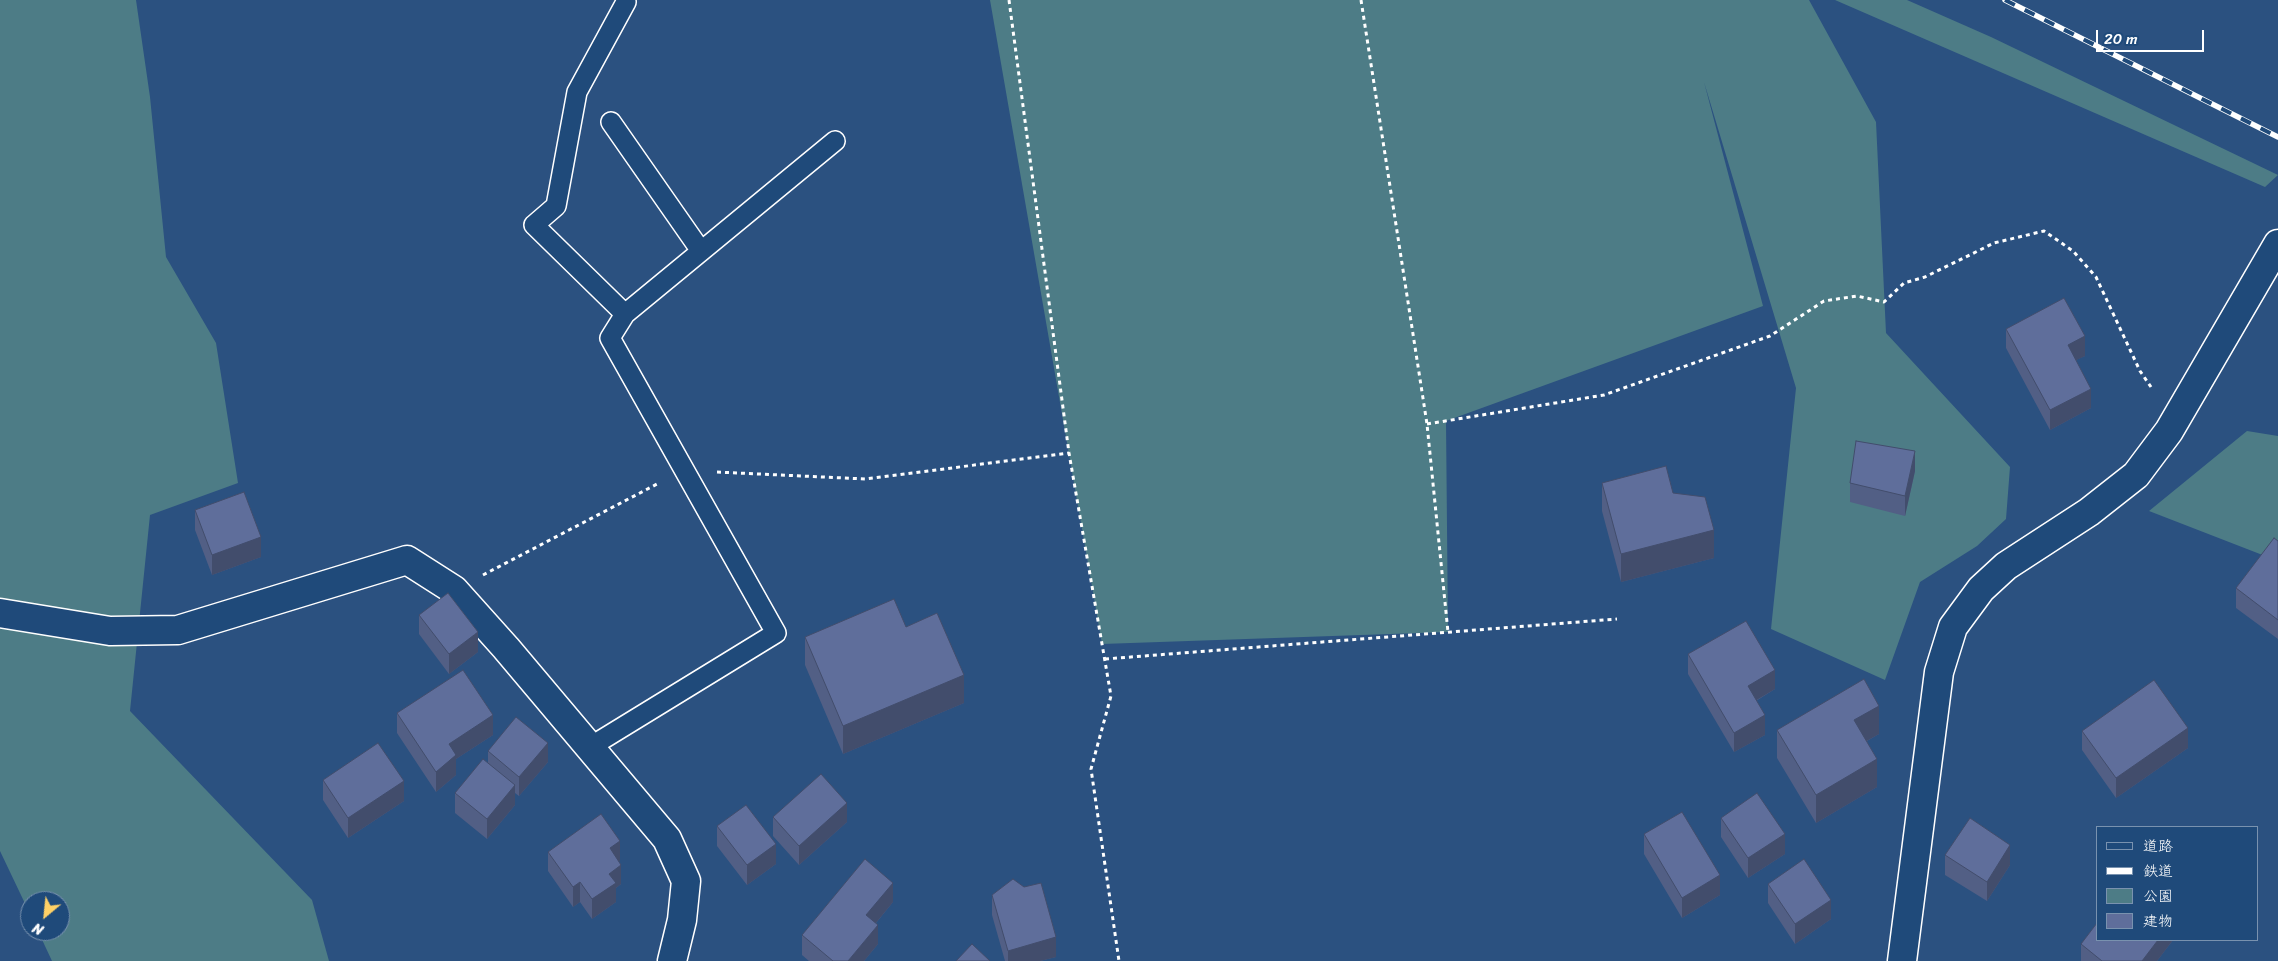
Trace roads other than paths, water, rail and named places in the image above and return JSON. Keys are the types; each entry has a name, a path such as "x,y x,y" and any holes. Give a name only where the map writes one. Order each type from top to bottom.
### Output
{"street":[{"path":"1902,961 1938,681 1953,627 1981,589 2006,566 2089,512 2136,474 2169,431 2278,244"},
{"path":"0,613 110,630 178,630 407,560 454,590 667,839 686,881 682,920 672,961"}],"lane":[{"path":"625,314 534,224 556,206 577,92 626,2"},
{"path":"611,122 701,251"},
{"path":"590,747 776,633 610,338 625,314 835,141"}],"railway":[{"path":"2005,0 2278,137"}]}
